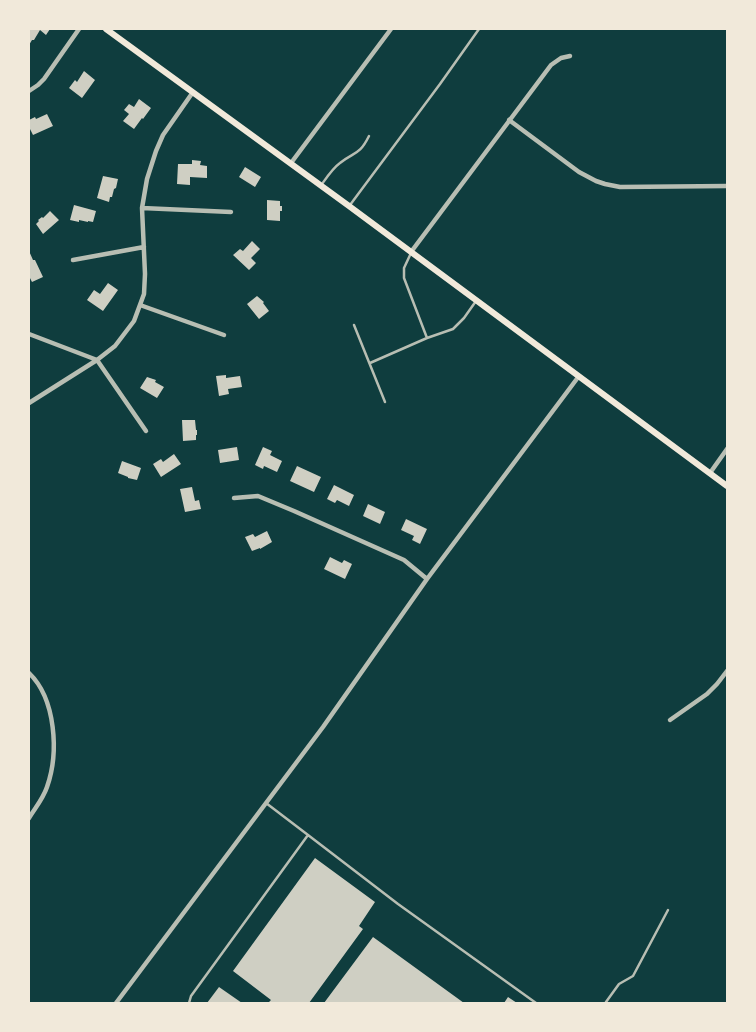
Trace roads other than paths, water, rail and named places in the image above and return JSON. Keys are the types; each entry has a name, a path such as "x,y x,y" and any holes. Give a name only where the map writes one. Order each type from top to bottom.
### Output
{"main road":[{"path":"106,29 321,185 727,486"}],"street":[{"path":"29,91 44,79 79,29"},
{"path":"290,163 391,29"},
{"path":"412,252 551,65 561,58 570,56"},
{"path":"29,403 97,360 115,346 134,321 144,294 142,208 147,179 163,135 193,92"},
{"path":"509,120 579,172 605,184 620,187 727,186"},
{"path":"142,208 231,212"},
{"path":"73,260 144,247"},
{"path":"140,305 224,335"},
{"path":"29,334 97,360 146,431"},
{"path":"116,1003 323,727 428,579 579,376"},
{"path":"710,473 727,449"},
{"path":"234,498 258,496 294,511 404,560 428,579"},
{"path":"670,720 706,694 727,671"},
{"path":"29,673 40,687 51,713 54,750 50,777 46,789 29,818"}],"lane":[{"path":"349,206 479,29"},
{"path":"321,185 340,162 359,152 369,136"},
{"path":"412,252 404,268 404,278 427,338"},
{"path":"370,362 453,329 464,318 476,300"},
{"path":"354,325 385,402"},
{"path":"266,803 398,904 536,1003"},
{"path":"189,1003 192,996 308,835"},
{"path":"606,1003 619,984 633,976 668,910"}]}
